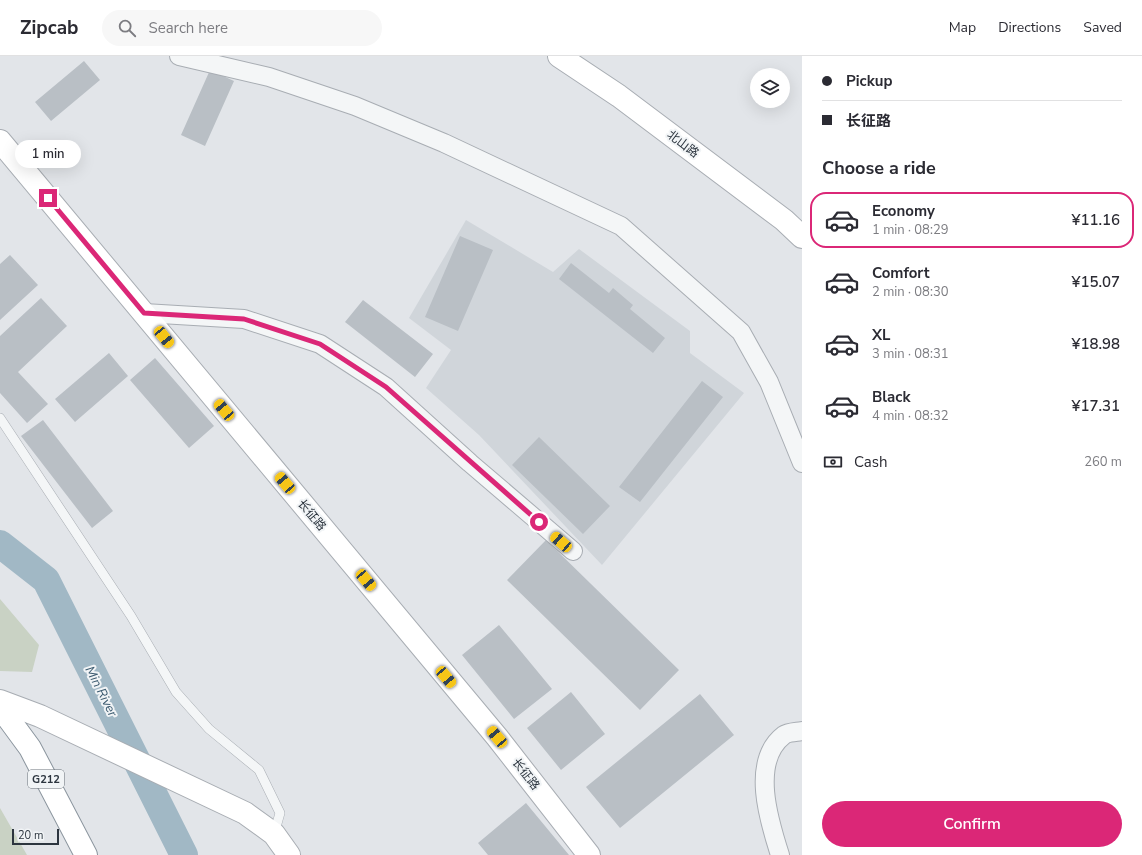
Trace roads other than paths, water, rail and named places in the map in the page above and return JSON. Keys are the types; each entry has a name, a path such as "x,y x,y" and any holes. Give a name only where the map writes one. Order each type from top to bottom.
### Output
{"main road":[{"name":"北山路","path":"559,56 619,96 784,220 802,237"},
{"name":"长征路","path":"0,141 497,737 589,855"},
{"path":"0,701 40,716 245,813 274,834 289,855"},
{"name":"G212","path":"0,707 30,748 86,855"}],"street":[{"path":"179,56 269,78 355,106 444,143 621,226 741,332 769,382 802,463"},
{"path":"144,313 244,319 320,344 386,387 470,463 573,551"},
{"path":"780,855 767,817 766,770 769,751 785,734 802,731"}],"lane":[{"path":"0,418 131,616 176,692 209,729 259,770 280,813 274,834"}],"waterway":[{"name":"Min River","path":"0,544 46,580 184,855"}]}
